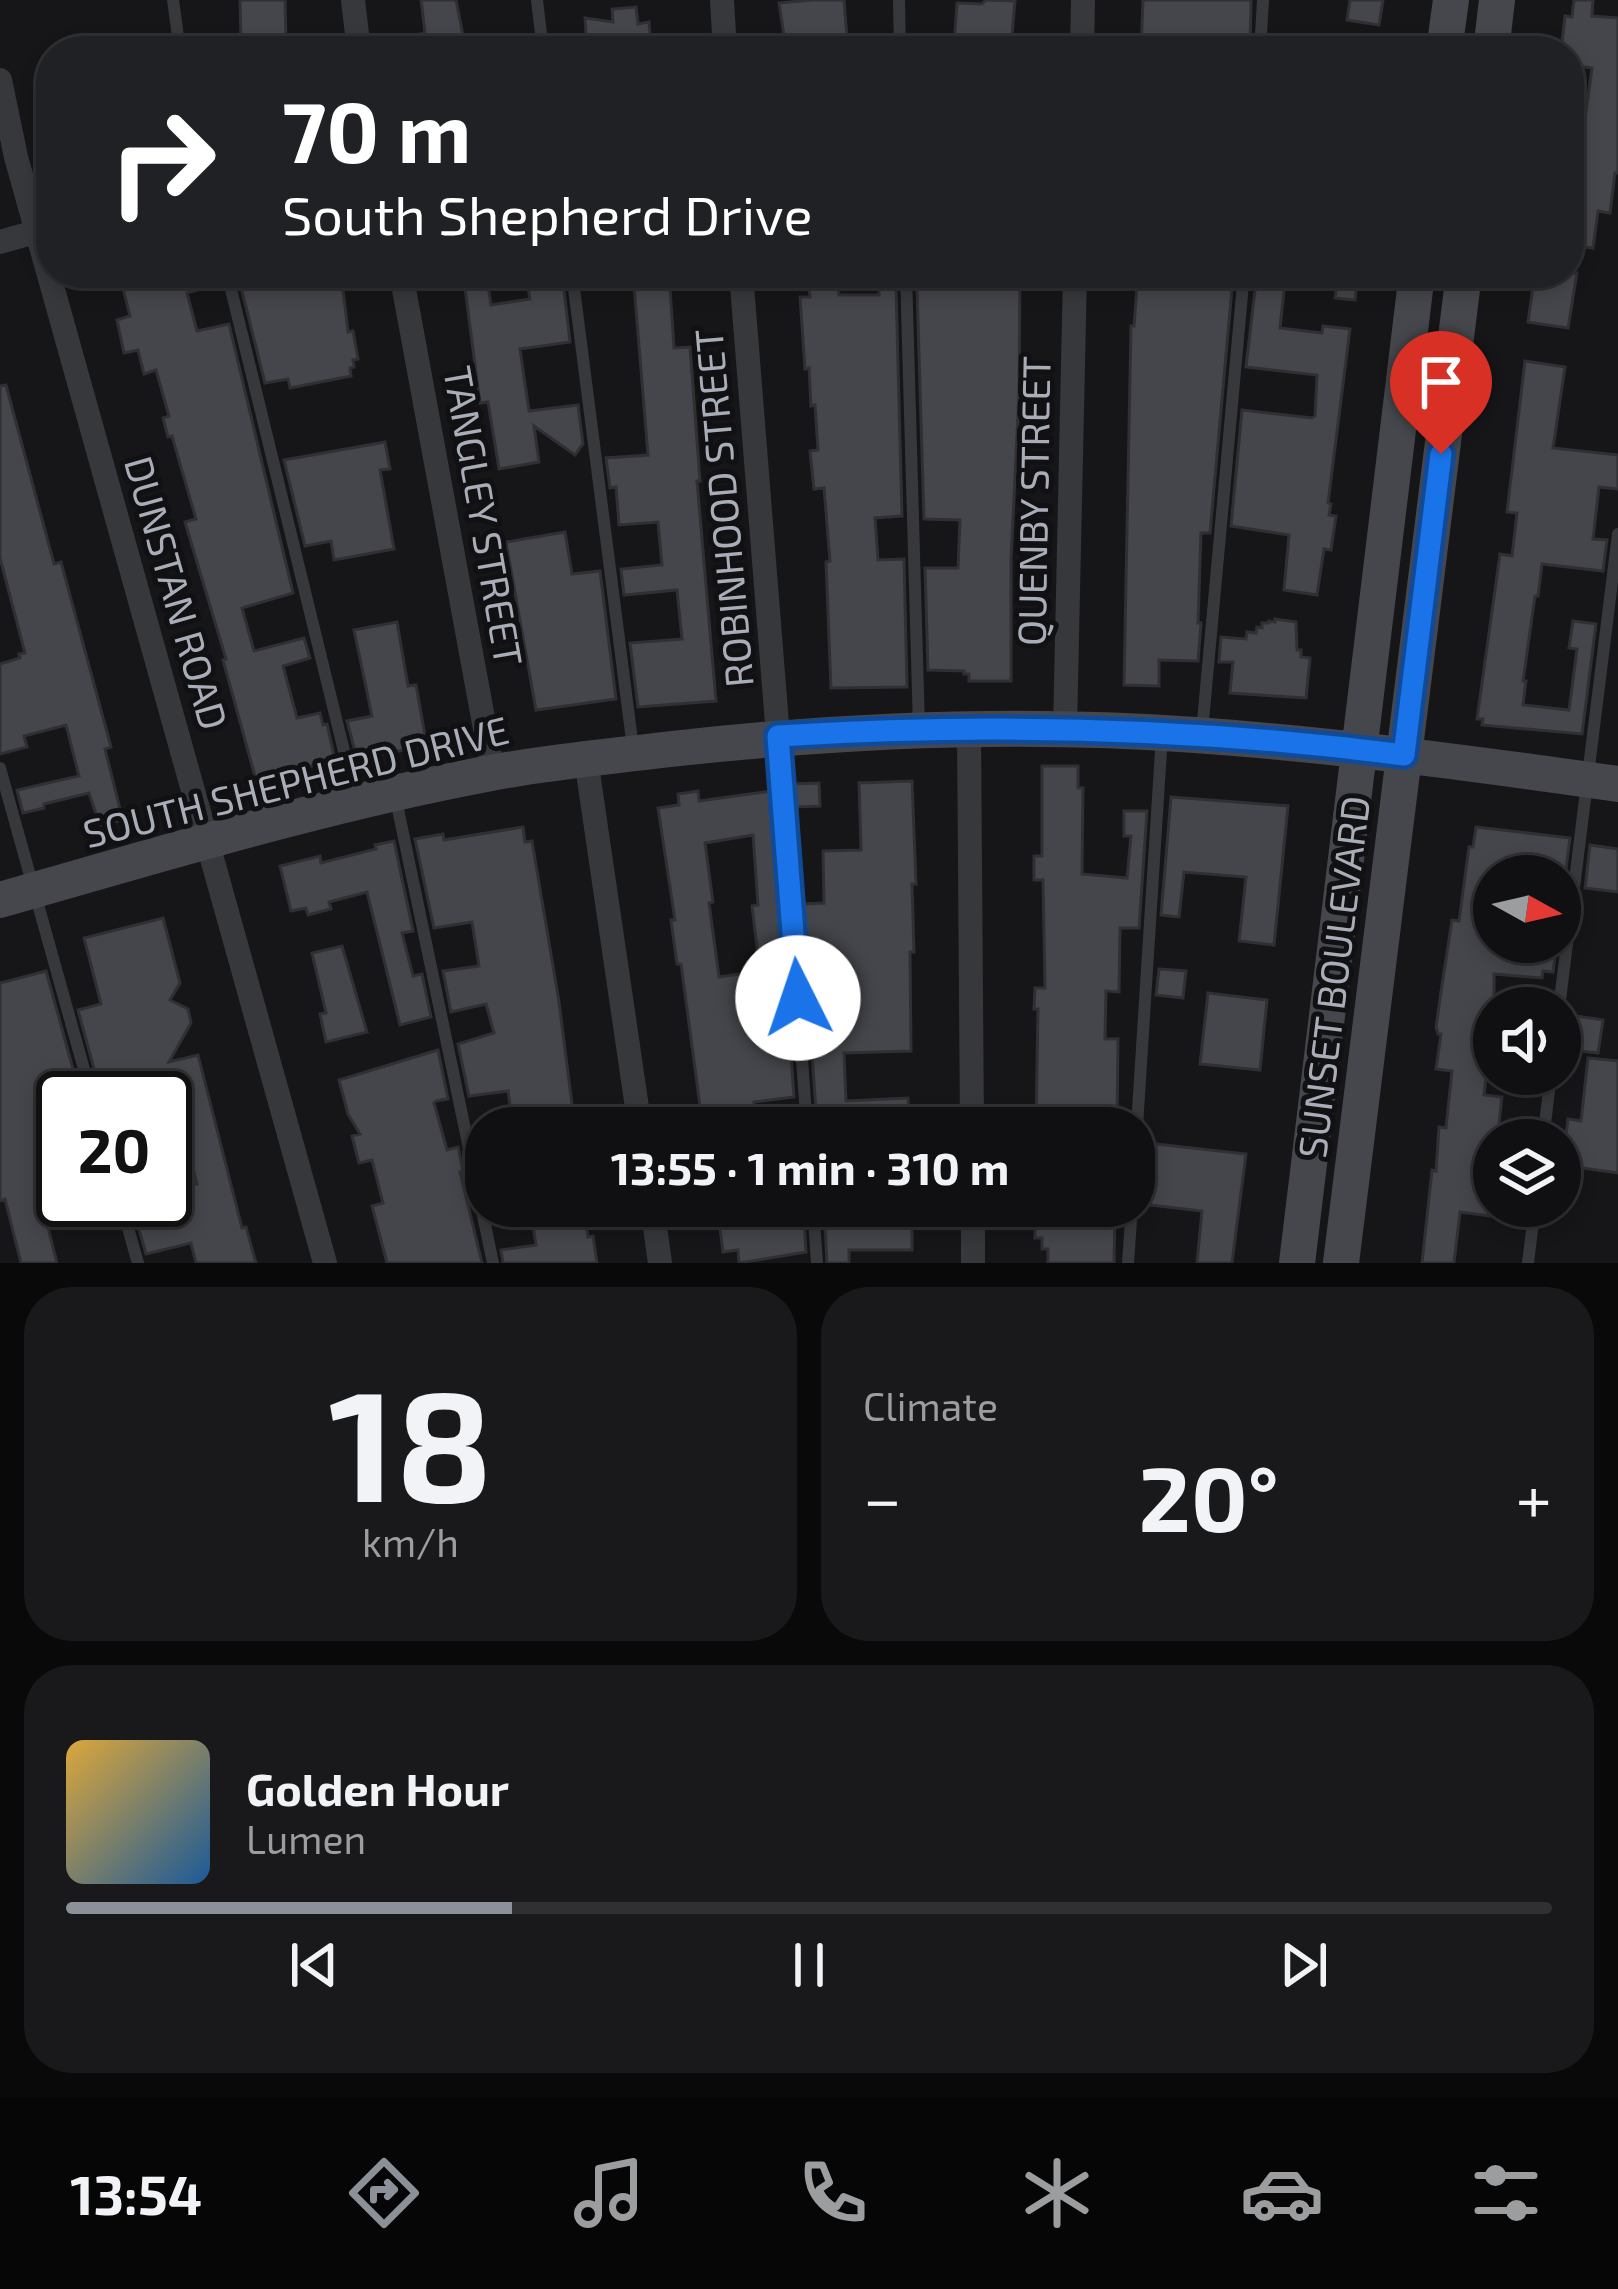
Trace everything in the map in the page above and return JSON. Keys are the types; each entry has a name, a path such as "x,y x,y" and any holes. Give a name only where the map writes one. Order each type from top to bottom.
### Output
{"street":[{"path":"352,0 357,36"},
{"path":"722,0 724,36"},
{"path":"1082,36 1083,0"},
{"path":"1446,36 1450,0"},
{"path":"1493,36 1497,0"},
{"name":"DUNSTAN ROAD","path":"0,80 16,158 36,207"},
{"path":"0,242 36,232"},
{"name":"DUNSTAN ROAD","path":"61,288 325,1263"},
{"name":"TANGLEY STREET","path":"404,288 493,772"},
{"name":"ROBINHOOD STREET","path":"742,288 778,736"},
{"name":"QUENBY STREET","path":"1064,730 1076,288"},
{"name":"SUNSET BOULEVARD","path":"1297,1263 1415,288"},
{"name":"SUNSET BOULEVARD","path":"1341,1263 1462,288"},
{"name":"SOUTH SHEPHERD DRIVE","path":"17,896 357,802 493,772 778,736 919,730 1202,735 1359,749 1603,782"},
{"path":"969,730 972,1107"},
{"path":"586,759 637,1107"},
{"path":"655,1227 660,1263"},
{"path":"973,1227 973,1263"}],"lane":[{"path":"172,0 178,36"},
{"path":"537,0 541,36"},
{"path":"899,0 900,36"},
{"path":"1261,36 1263,0"},
{"path":"231,288 357,802"},
{"path":"574,288 634,753"},
{"path":"906,288 919,730"},
{"path":"1202,735 1243,288"},
{"path":"1563,987 1603,782 1618,534"},
{"path":"1138,1107 1162,734"},
{"path":"778,736 805,1107"},
{"path":"0,768 17,896 82,1071"},
{"path":"395,794 493,1263"},
{"path":"128,1227 138,1263"},
{"path":"814,1227 817,1263"},
{"path":"1128,1263 1131,1227"},
{"path":"1528,1263 1532,1227"}],"building":[{"path":"240,0 285,0 286,36 241,36"},
{"path":"421,0 456,0 463,36 411,36 425,33"},
{"path":"844,0 847,36 784,36 779,3"},
{"path":"986,0 1015,1 1012,36 955,36 957,3"},
{"path":"1143,0 1251,0 1250,36 1142,36"},
{"path":"1350,0 1383,0 1379,25 1347,20"},
{"path":"1574,0 1593,0 1592,16 1618,18 1618,173 1610,213 1598,211 1593,248 1584,247 1584,126 1592,68 1584,67 1584,36 1563,36 1565,16 1572,17"},
{"path":"636,7 638,24 649,22 650,36 586,36 585,18 613,22 612,9"},
{"path":"123,288 205,288 187,293 197,331 229,324 293,593 242,608 254,651 304,638 310,658 283,666 297,718 320,713 335,760 256,780 185,522 196,519 172,436 168,437 163,418 169,416 156,370 144,374 138,350 124,353 117,320 130,316"},
{"path":"241,288 343,288 348,332 353,331 358,359 353,360 351,376 290,388 288,379 265,383"},
{"path":"465,288 488,288 491,305 530,299 528,288 564,288 570,342 520,349 529,411 578,405 583,444 575,455 534,426 539,462 499,469 488,402 480,403"},
{"path":"634,288 670,288 674,348 690,347 716,701 638,707 630,643 682,639 677,590 624,595 621,569 662,565 658,522 619,525 616,487 610,488 606,458 648,455"},
{"path":"809,288 838,288 839,295 879,295 879,288 896,288 902,516 875,518 878,560 904,559 907,687 831,688 826,562 830,561 824,488 814,489 810,451 818,450 815,405 811,406 809,368 805,369 800,297 810,297"},
{"path":"917,288 1020,288 1011,681 969,681 964,671 928,670 925,568 958,568 960,520 924,519"},
{"path":"1137,288 1232,288 1210,533 1201,533 1198,661 1159,660 1159,686 1124,685"},
{"path":"1255,288 1284,288 1280,328 1322,333 1323,326 1350,329 1328,503 1329,515 1336,516 1331,550 1324,549 1317,595 1284,590 1289,535 1231,526 1242,410 1312,418 1317,375 1246,367"},
{"path":"1336,288 1356,288 1355,300 1335,298"},
{"path":"1533,288 1575,288 1568,328 1528,322"},
{"path":"1525,361 1565,367 1553,448 1618,455 1618,489 1599,487 1593,539 1607,540 1603,571 1542,564 1523,681 1523,705 1569,710 1577,649 1569,648 1573,621 1596,624 1582,734 1482,725 1483,719 1477,719 1500,554 1512,556 1517,513 1507,512"},
{"path":"6,385 54,564 61,562 111,747 105,749 121,813 119,821 100,826 89,793 23,813 17,790 79,776 66,725 24,736 27,747 0,754 0,664 25,653 0,558 0,386"},
{"path":"385,442 390,469 380,470 394,549 334,560 331,541 305,546 284,460"},
{"path":"565,532 572,574 600,571 616,699 536,710 506,542"},
{"path":"1275,619 1296,622 1297,650 1301,657 1310,658 1306,698 1230,693 1233,662 1219,662 1221,637 1246,639 1247,632 1256,633 1262,623"},
{"path":"397,622 408,686 416,685 426,741 357,759 347,721 372,716 354,630"},
{"path":"1042,766 1078,766 1078,788 1083,788 1082,874 1127,878 1131,836 1124,836 1124,811 1147,811 1139,928 1120,928 1119,992 1106,991 1105,1039 1118,1039 1117,1107 1036,1107 1035,988 1045,988 1043,880 1034,880 1034,856 1042,856"},
{"path":"912,781 916,884 912,884 911,1051 844,1053 846,1101 908,1098 908,1107 816,1107 810,1023 840,1022 839,982 807,983 801,904 824,903 823,851 861,850 859,783"},
{"path":"819,783 820,806 794,807 792,784"},
{"path":"698,791 699,801 772,791 794,1097 754,1102 755,1107 700,1107 658,808 679,805 678,794","holes":["753,835 758,905 752,906 760,971 719,977 705,843"]},
{"path":"1171,797 1288,806 1274,945 1239,941 1246,877 1184,872 1179,917 1161,915"},
{"path":"523,827 525,842 532,841 572,1107 510,1107 508,1091 469,1096 458,1044 494,1033 486,1004 451,1012 443,971 479,966 472,922 434,928 415,839 443,834 444,840"},
{"path":"1476,827 1570,838 1568,855 1473,855 1473,963 1554,963 1553,972 1543,971 1542,978 1494,974 1494,987 1473,987 1473,1095 1502,1097 1499,1119 1473,1119 1473,1214 1460,1212 1454,1263 1422,1263 1432,1170 1436,1171 1439,1127 1446,1128 1452,1071 1436,1069 1441,1034 1436,1027 1452,920 1459,921 1469,847 1473,847"},
{"path":"394,841 413,931 402,933 413,976 422,974 431,1017 400,1025 367,892 329,902 331,909 308,915 306,908 291,911 280,866 320,856 321,863"},
{"path":"1590,845 1618,849 1618,892 1585,888"},
{"path":"163,918 180,983 170,1000 188,1009 191,1023 169,1062 198,1055 242,1228 246,1227 256,1263 196,1263 191,1243 146,1254 138,1227 192,1227 192,1185 197,1184 192,1164 192,1071 95,1071 78,1010 101,1004 84,938"},
{"path":"342,946 367,1032 326,1042 320,1014 326,1013 312,953"},
{"path":"1159,969 1186,971 1183,998 1156,995"},
{"path":"46,971 74,1071 36,1071 36,1227 48,1227 57,1263 21,1263 5,1199 0,1201 0,983"},
{"path":"1208,993 1267,1000 1260,1070 1200,1064"},
{"path":"1581,1017 1603,1020 1598,1053 1581,1051"},
{"path":"438,1050 448,1099 434,1103 447,1150 458,1147 465,1227 473,1227 482,1263 387,1263 372,1206 383,1203 372,1160 359,1163 352,1136 360,1134 348,1114 339,1080"},
{"path":"1588,1058 1618,1061 1618,1173 1581,1168"},
{"path":"1156,1144 1246,1154 1232,1263 1197,1263 1202,1211 1155,1206"},
{"path":"533,1227 586,1227 588,1237 593,1236 597,1263 503,1263 501,1250 536,1245"},
{"path":"720,1227 804,1227 806,1252 739,1263 738,1250 723,1252"},
{"path":"825,1227 912,1227 912,1250 849,1250 849,1263 827,1263"},
{"path":"1035,1227 1115,1227 1114,1263 1048,1263 1048,1249 1042,1249 1042,1238 1035,1238"}],"route":[{"path":"798,998 778,736 1064,730 1193,734 1404,755 1441,454"}]}
